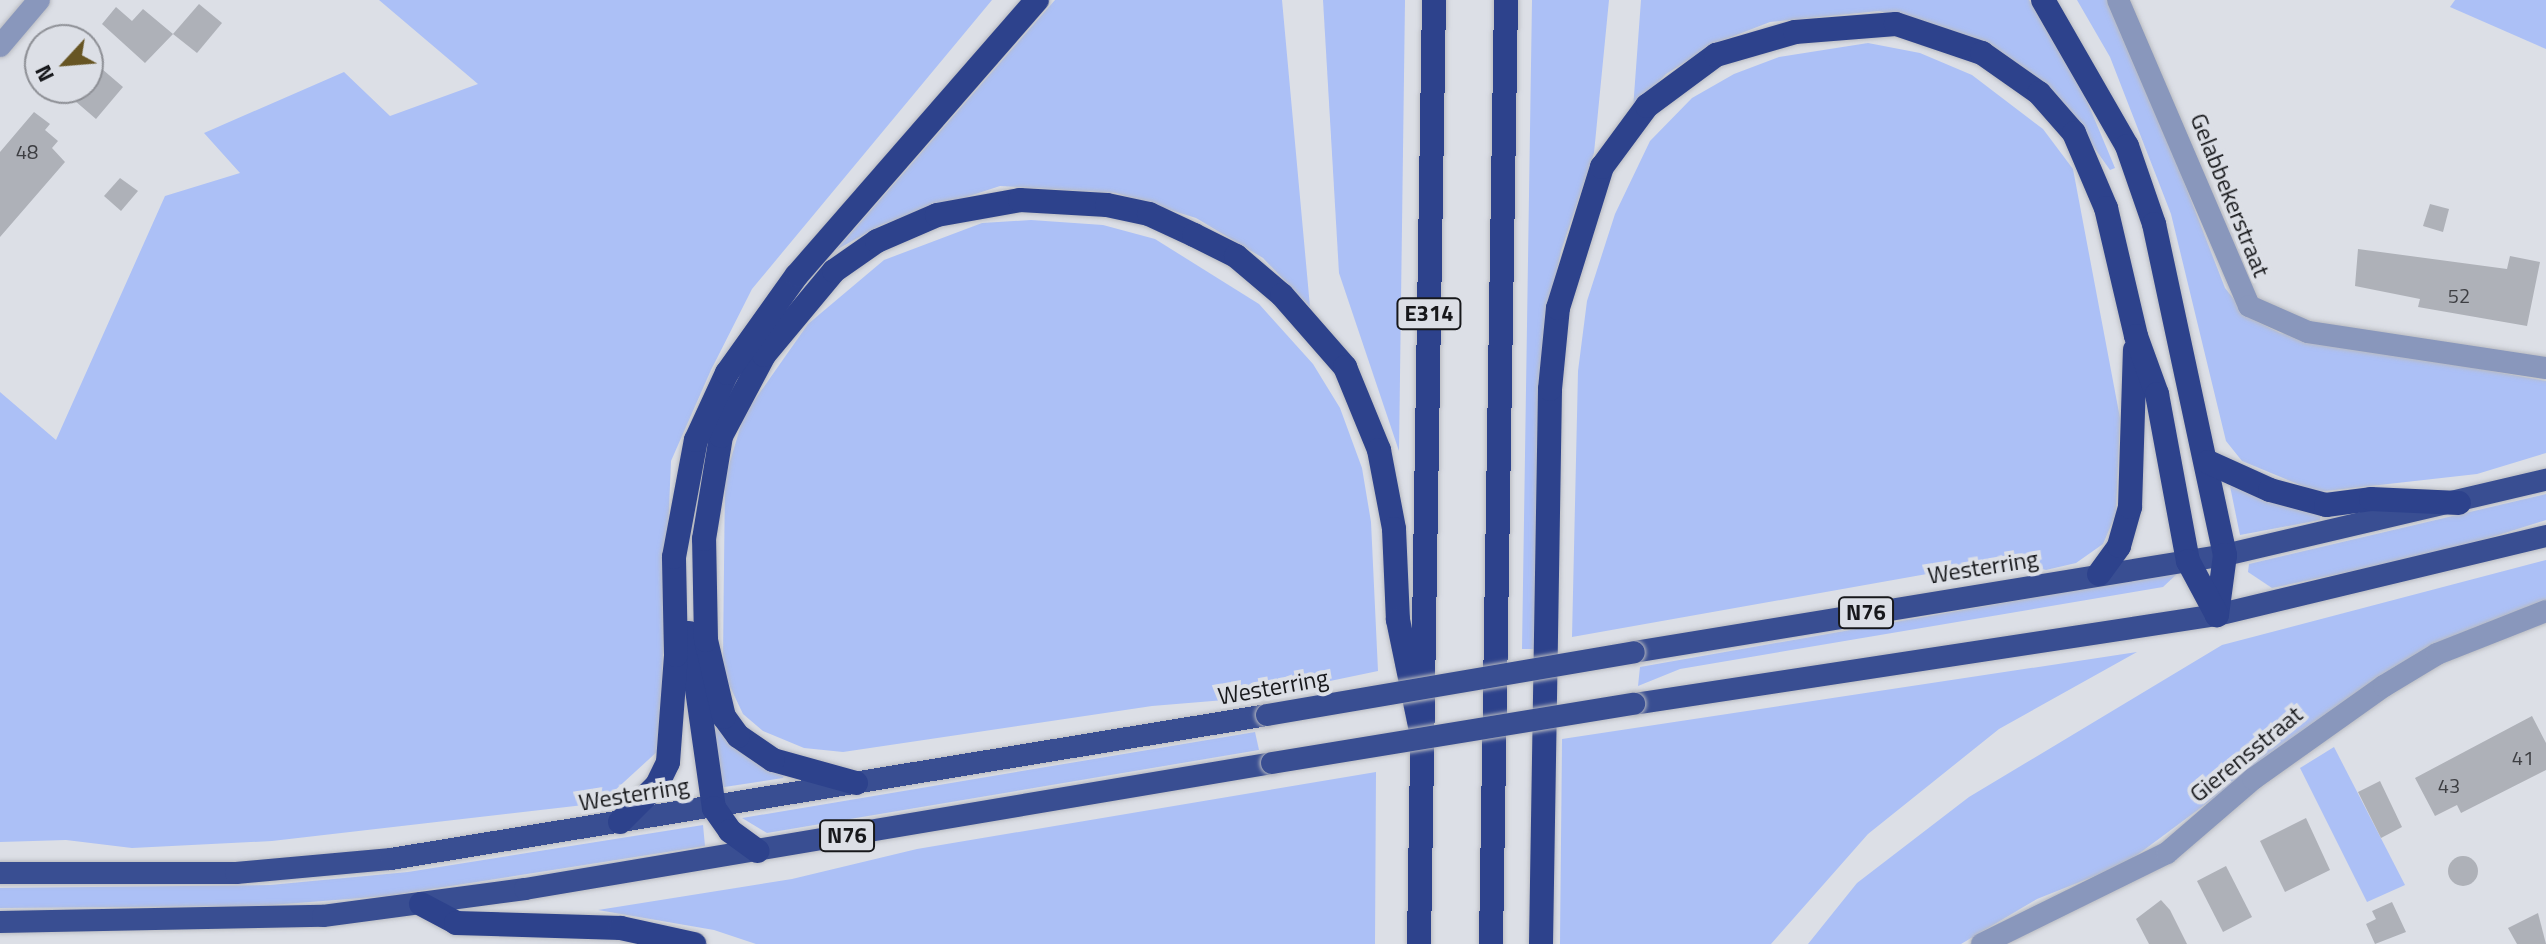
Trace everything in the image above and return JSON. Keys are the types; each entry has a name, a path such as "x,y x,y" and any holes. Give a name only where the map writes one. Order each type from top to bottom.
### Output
{"highway":[{"path":"620,822 657,785 668,762 675,686 674,557 696,440 752,332 1037,0"},
{"name":"E314","path":"1419,944 1434,0"},
{"path":"1491,944 1506,0"},
{"path":"2043,0 2127,146 2171,285 2225,555 2217,615"},
{"path":"1541,944 1550,389 1558,308 1602,167 1647,106 1716,55 1795,32 1896,24 1982,53 2039,93 2074,133 2106,208 2136,336 2157,394 2188,561 2217,615"},
{"path":"856,783 773,760 738,736 724,717 706,640 704,539 721,436 764,355 834,271 877,241 937,215 1020,200 1062,199 1149,214 1236,256 1282,295 1345,367 1379,450 1394,529 1398,620 1422,736"},
{"path":"2099,574 2119,546 2130,507 2136,336"},
{"path":"2208,462 2270,490 2326,505 2371,499 2459,503"},
{"name":"Westerring","path":"0,873 236,873 391,859 714,808 2225,555 2459,503 2546,480"},
{"path":"682,527 687,619 714,808 730,831 758,851"},
{"name":"N76","path":"0,922 219,923 421,904 758,851 1634,704 2217,615 2354,587 2546,536"},
{"path":"421,904 456,923 621,928 694,944"}],"street":[{"path":"0,46 39,0"},
{"name":"Gelabbekerstraat","path":"2118,0 2249,306 2308,332 2546,368"},
{"name":"Gierensstraat","path":"1982,944 2167,853 2253,779 2384,686 2437,654 2546,611"}],"shaded area":[{"path":"379,0 992,0 752,289 711,370 671,461 659,750 601,803 272,841 132,848 66,840 0,842 0,392 56,440 165,196 240,173 204,133 344,72 390,116 478,84"},
{"path":"1055,0 1282,0 1310,307 1263,258 1196,218 1116,193 1000,186 881,225 836,250"},
{"path":"1323,0 1405,0 1399,451 1339,273"},
{"path":"1532,0 1609,0 1594,153 1561,251 1544,332 1536,649 1522,649"},
{"path":"1641,0 2029,0 2084,94 2115,168 2110,170 2066,108 1976,38 1879,11 1770,22 1716,43 1666,74 1633,109"},
{"path":"2077,0 2107,0 2127,35 2225,288 2248,317 2280,333 2546,381 2546,453 2477,474 2317,492 2242,461 2226,441 2171,214 2110,57"},
{"path":"2455,0 2546,0 2546,49 2450,7"},
{"path":"1868,43 1920,53 1972,75 2043,129 2073,169 2120,418 2116,514 2103,544 2076,563 2046,570 2022,564 2028,556 1572,637 1578,371 1587,301 1615,214 1650,141 1692,98 1734,74 1779,57"},
{"path":"1031,220 1103,225 1155,239 1259,304 1313,364 1340,408 1362,468 1371,522 1378,671 1249,698 1152,706 843,752 804,748 763,731 743,714 724,674 725,478 744,415 808,324 884,260 982,223"},
{"path":"2230,486 2321,514 2320,520 2240,535"},
{"path":"2546,494 2546,520 2448,551 2272,588 2248,572 2249,564"},
{"path":"2546,560 2546,600 2428,648 2366,685 2125,864 2037,899 1961,944 1808,944 1857,883 1969,797 2222,645"},
{"path":"2179,572 2163,587 1680,669 1638,686 1640,667"},
{"path":"2137,652 1999,729 1868,834 1771,944 1560,944 1562,739"},
{"path":"708,704 784,775 783,778 718,788"},
{"path":"1255,732 1259,750 767,833 742,818"},
{"path":"2334,747 2405,885 2367,902 2300,768"},
{"path":"1376,772 1375,944 756,944 714,930 598,910 792,879 917,849"},
{"path":"703,825 705,846 387,896 259,906 0,908 0,888 270,885 408,872"}],"building":[{"path":"199,4 222,23 197,53 173,34"},
{"path":"116,7 132,21 143,9 173,34 145,63 102,24"},
{"path":"104,71 123,87 96,119 79,104 104,104"},
{"path":"34,112 50,124 45,130 58,141 52,148 65,162 0,237 0,152"},
{"path":"120,178 138,191 121,211 104,196"},
{"path":"2430,204 2449,209 2443,232 2423,226"},
{"path":"2358,249 2507,269 2510,256 2540,262 2527,326 2418,307 2420,299 2355,286"},
{"path":"2532,716 2546,743 2546,770 2461,813 2457,805 2435,816 2415,778"},
{"path":"2380,781 2402,827 2381,838 2358,792"},
{"path":"2306,818 2330,870 2285,892 2260,841"},
{"path":"2463,856 2474,860 2478,871 2474,882 2463,886 2452,882 2448,871 2452,860"},
{"path":"2226,866 2252,917 2223,932 2197,881"},
{"path":"2161,900 2170,910 2187,944 2149,944 2136,919"},
{"path":"2392,902 2406,932 2375,944 2366,924 2376,919 2372,911"},
{"path":"2538,913 2546,944 2517,944 2508,928"}]}
